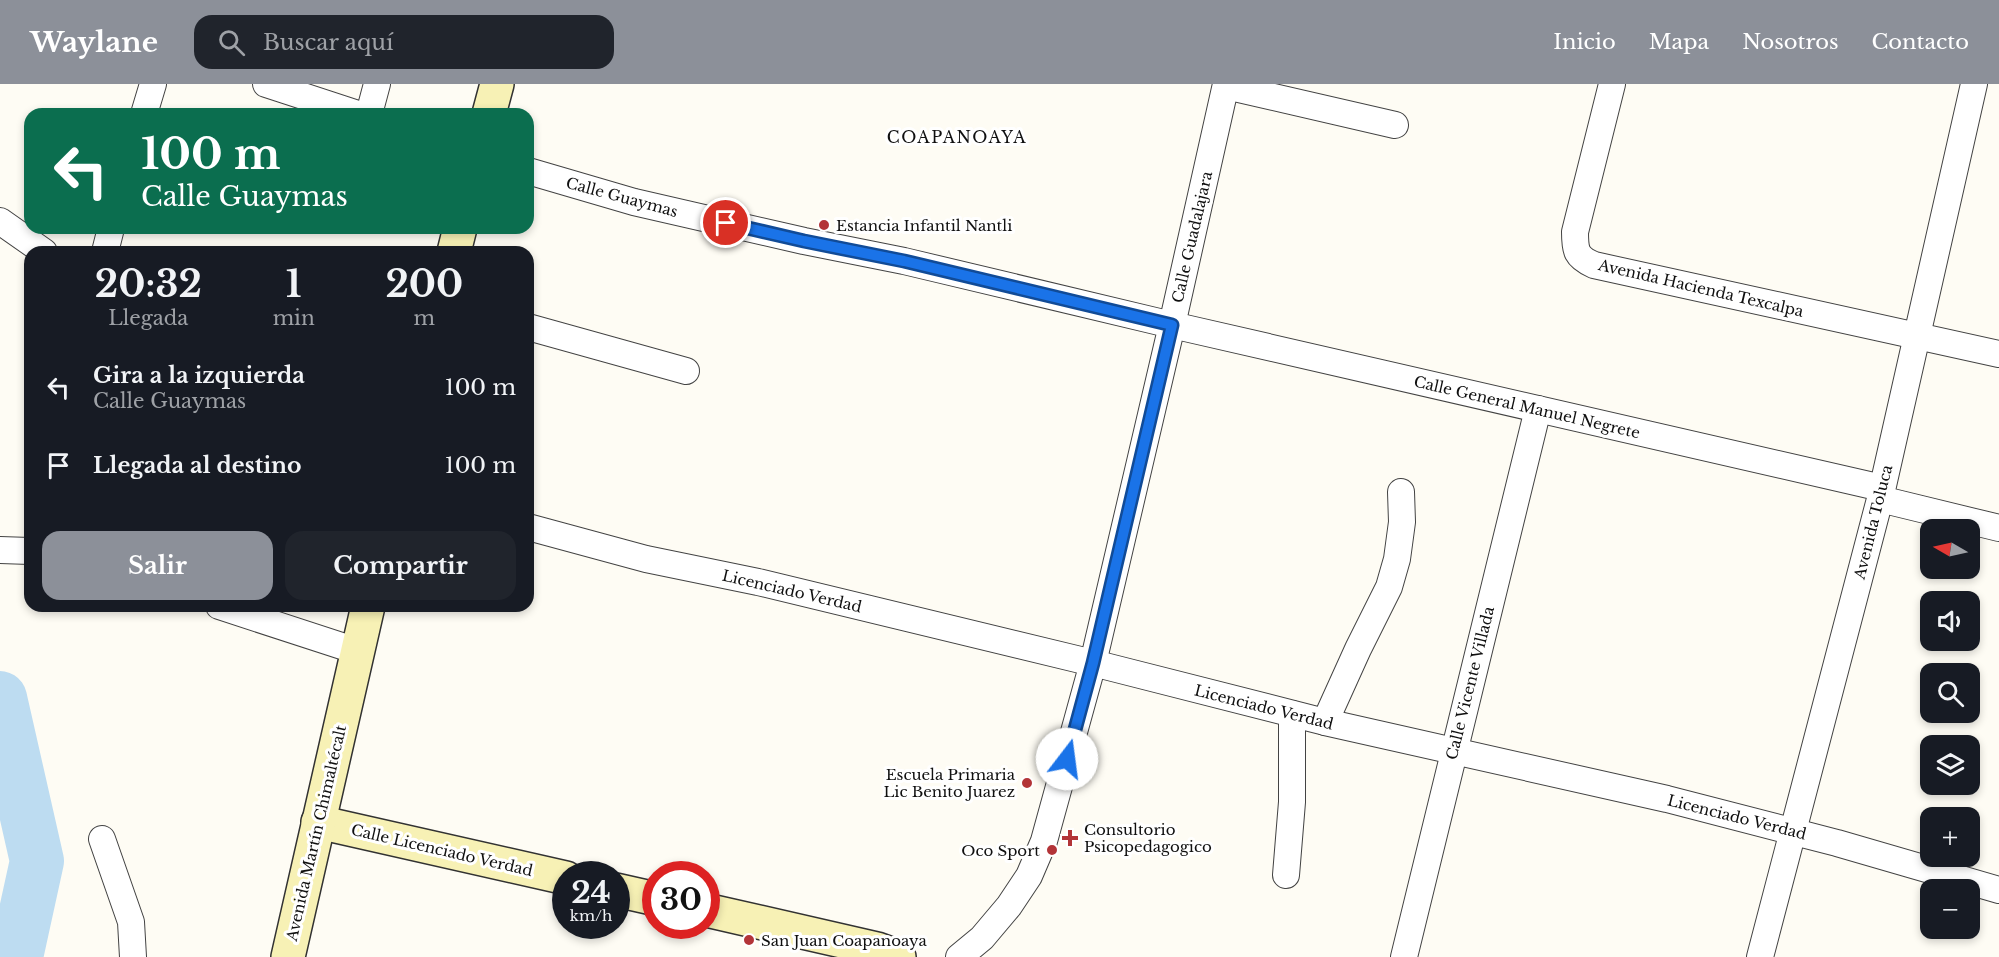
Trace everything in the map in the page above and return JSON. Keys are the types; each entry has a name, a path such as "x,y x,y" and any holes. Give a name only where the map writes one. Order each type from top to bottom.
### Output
{"street":[{"path":"146,108 153,84"},
{"path":"266,84 340,108"},
{"path":"371,108 377,84"},
{"path":"491,108 498,84"},
{"name":"Avenida Hacienda Texcalpa","path":"1612,84 1575,232 1575,248 1582,260 1594,265 1999,354"},
{"name":"Avenida Toluca","path":"1760,957 1881,494 1974,84"},
{"path":"1226,85 1395,125"},
{"name":"Calle Guadalajara","path":"958,957 982,938 1009,906 1029,876 1044,841 1093,663 1226,85"},
{"name":"Calle Guaymas","path":"534,173 634,202 804,241 904,261 1172,325"},
{"path":"0,221 35,246"},
{"name":"Calle General Manuel Negrete","path":"1172,325 1538,409 1881,494 1999,528"},
{"path":"534,329 686,371"},
{"name":"Calle Vicente Villada","path":"1404,957 1538,409"},
{"path":"1326,722 1358,649 1389,587 1397,559 1402,522 1401,492"},
{"name":"Licenciado Verdad","path":"534,529 646,559 758,582 1292,714 1667,799 1793,831 1999,890"},
{"path":"237,612 357,651"},
{"name":"Avenida Martín Chimaltécalt","path":"288,957 367,612"},
{"path":"1286,875 1292,801 1292,714"},
{"name":"Calle Licenciado Verdad","path":"318,822 552,875"},
{"path":"102,839 131,922 133,957"},
{"path":"720,913 898,957"}],"waterway":[{"path":"0,698 37,861 16,957"}],"place":[{"name":"Estancia Infantil Nantli","path":"824,225"},
{"name":"Escuela Primaria Lic Benito Juarez","path":"1027,783"},
{"name":"Consultorio Psicopedagogico","path":"1070,838"},
{"name":"Oco Sport","path":"1052,850"},
{"name":"San Juan Coapanoaya","path":"749,940"}],"district":[{"name":"COAPANOAYA","path":"957,137"}],"route":[{"path":"726,223 904,261 1172,325 1093,663 1067,759"}]}
